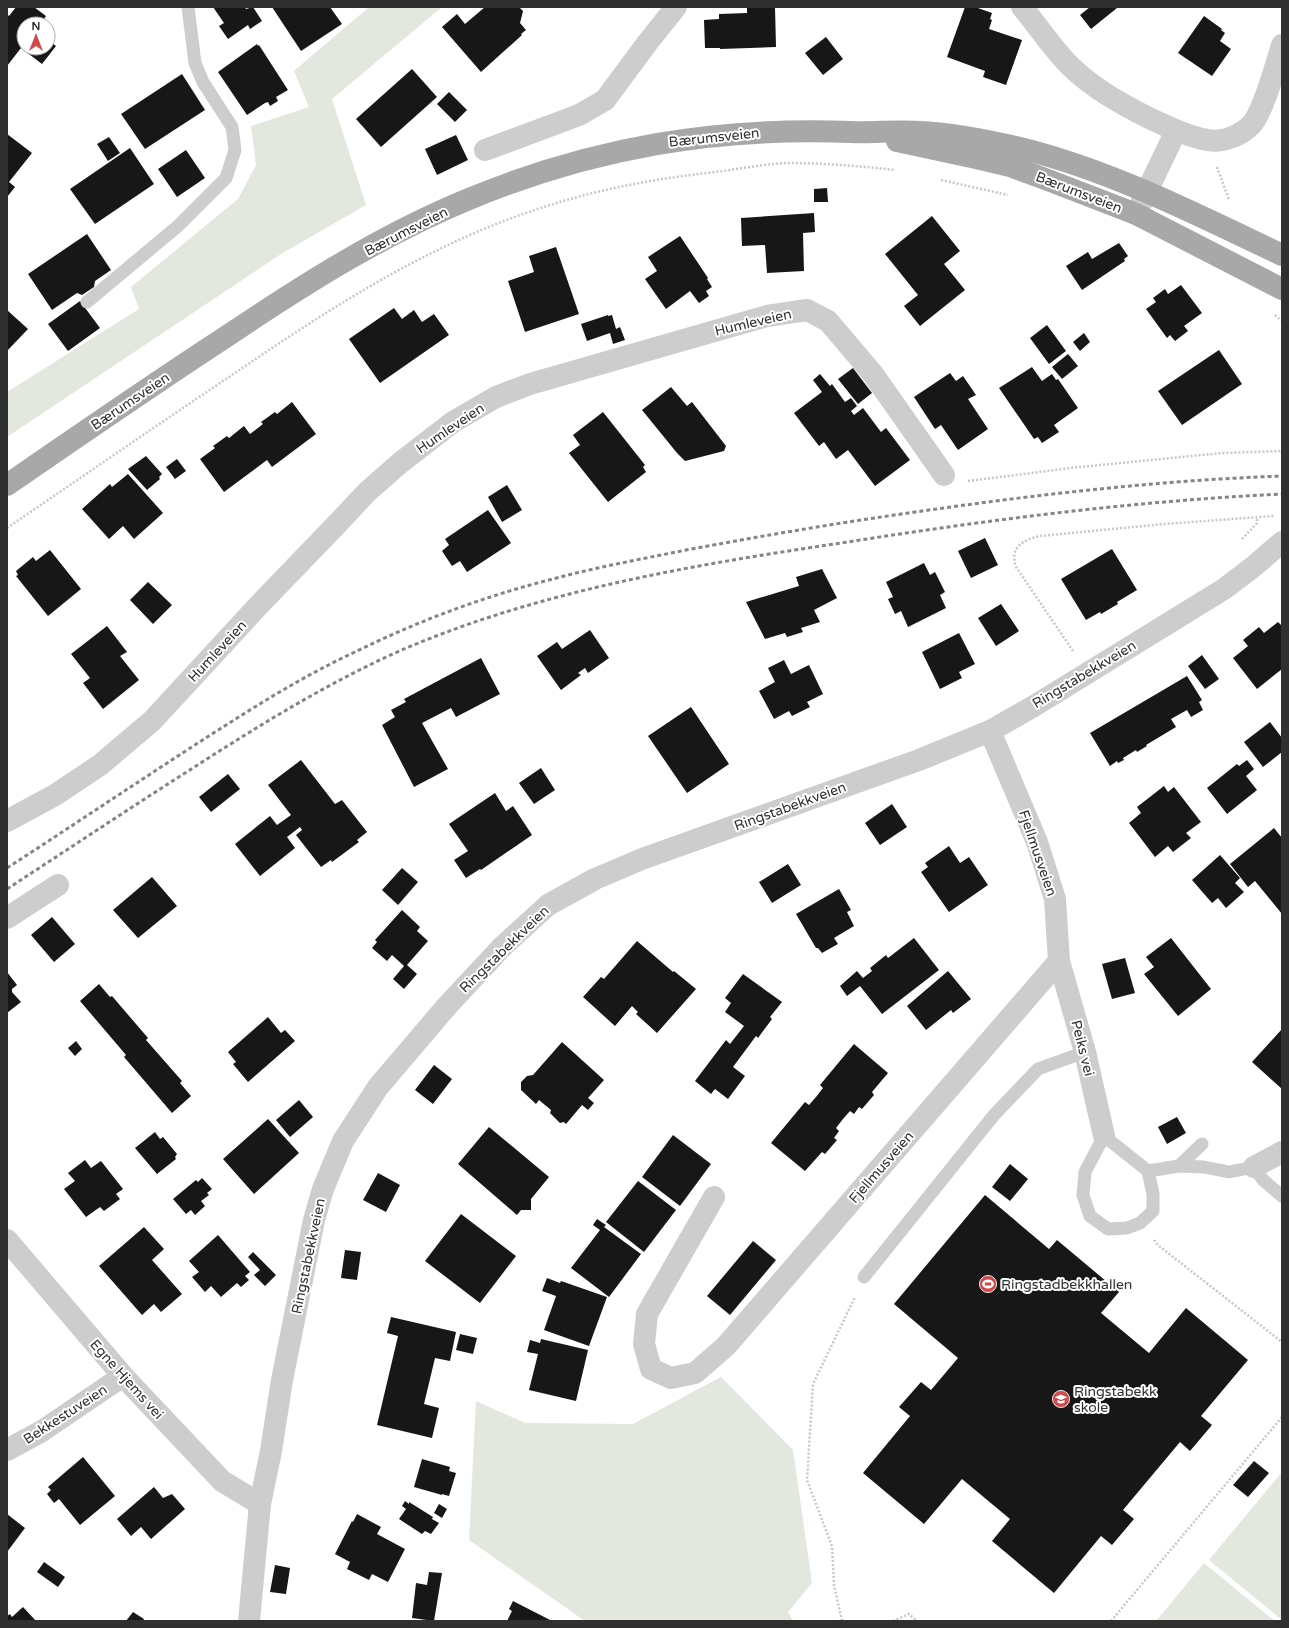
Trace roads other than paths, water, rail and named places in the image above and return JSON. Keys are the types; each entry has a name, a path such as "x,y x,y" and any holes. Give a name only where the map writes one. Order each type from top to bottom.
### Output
{"main road":[{"name":"Bærumsveien","path":"7,485 182,365 302,288 400,231 468,200 571,163 666,142 712,136 766,132 811,131 863,133 919,132 970,138 1023,149 1085,167 1188,210 1282,255"},
{"name":"Bærumsveien","path":"863,133 914,146 1010,166 1048,180 1136,214 1282,289"}],"street":[{"path":"485,150 580,115 605,100 676,7"},
{"path":"1022,7 1069,65 1090,84 1118,102 1176,131 1208,140 1224,140 1239,134 1252,124 1260,108 1282,45"},
{"path":"1136,214 1176,131"},
{"name":"Humleveien","path":"7,821 55,795 100,765 152,721 258,606 352,508 400,463 453,422 496,397 530,384 767,316 807,310 828,321 873,374 944,475"},
{"name":"Ringstabekkveien","path":"249,1621 260,1504 271,1451 282,1380 314,1220 330,1190 343,1141 378,1087 467,984 502,947 548,905 595,879 642,859 920,760 990,731 1224,589 1253,568 1282,542"},
{"name":"Fjellmusveien","path":"714,1197 647,1314 644,1344 651,1369 671,1378 695,1373 726,1346 1059,961 1055,899 1038,842 990,731"},
{"path":"7,918 58,885"},
{"name":"Peiks vei","path":"1059,961 1085,1052 1104,1136"},
{"path":"1254,1167 1282,1152"},
{"name":"Egne Hjems vei","path":"7,1240 123,1376 222,1481 260,1504"},
{"name":"Bekkestuveien","path":"7,1450 42,1431 123,1376"}],"lane":[{"path":"87,302 178,226 226,178 235,150 232,127 203,82 195,63 188,7"},
{"path":"864,1277 994,1115 1038,1069 1085,1052"},
{"path":"1104,1136 1148,1171 1153,1194 1153,1211 1140,1223 1127,1228 1108,1229 1090,1216 1083,1195 1085,1172 1104,1136"},
{"path":"1178,1166 1202,1144"},
{"path":"1148,1171 1178,1166 1204,1166 1229,1172 1254,1167 1263,1180 1282,1196"}],"railway":[{"path":"7,868 257,705 296,683 335,662 403,630 452,610 502,593 570,575 636,560 730,542 861,520 1071,492 1176,482 1282,476"},
{"path":"7,889 221,750 324,689 377,661 404,649 457,628 510,611 564,595 619,582 785,551 1061,512 1171,501 1282,494"}],"place":[{"name":"Ringstadbekkhallen","path":"988,1284"},
{"name":"Ringstabekk skole","path":"1061,1399"}]}
